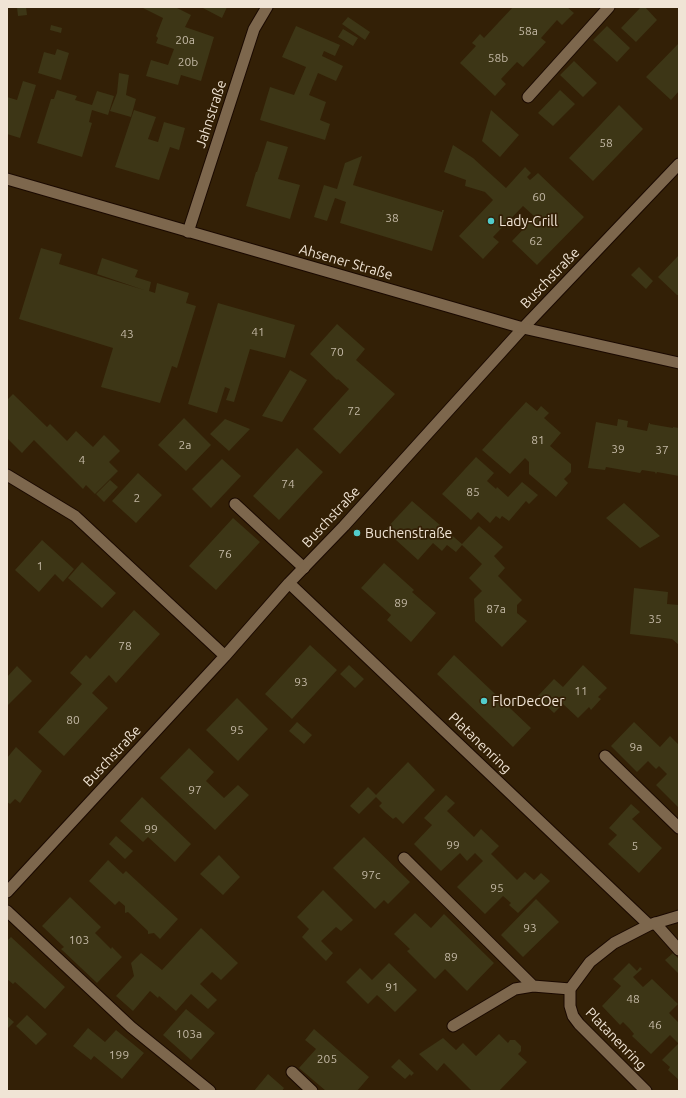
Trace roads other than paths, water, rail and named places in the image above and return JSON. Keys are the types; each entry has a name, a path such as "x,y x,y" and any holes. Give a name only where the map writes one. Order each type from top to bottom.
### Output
{"street":[{"name":"Jahnstraße","path":"188,232 254,29 267,7"},
{"path":"528,97 609,7"},
{"name":"Buschstraße","path":"7,892 225,656 289,583 344,526 523,328 679,164"},
{"name":"Ahsener Straße","path":"7,179 523,328 679,363"},
{"path":"7,475 75,516 225,656"},
{"path":"235,504 304,568"},
{"name":"Platanenring","path":"289,583 679,950"},
{"path":"605,756 679,828"},
{"path":"404,858 533,986"},
{"path":"7,911 131,1027 210,1091"},
{"path":"453,1026 515,989 533,986 570,989 590,962 614,943 652,924 679,916"},
{"name":"Platanenring","path":"570,989 570,1006 573,1016 579,1024 646,1091"},
{"path":"292,1072 312,1091"}],"place":[{"name":"Lady-Grill","path":"491,221"},
{"name":"Buchenstraße","path":"357,533"},
{"name":"FlorDecOer","path":"484,701"}]}
